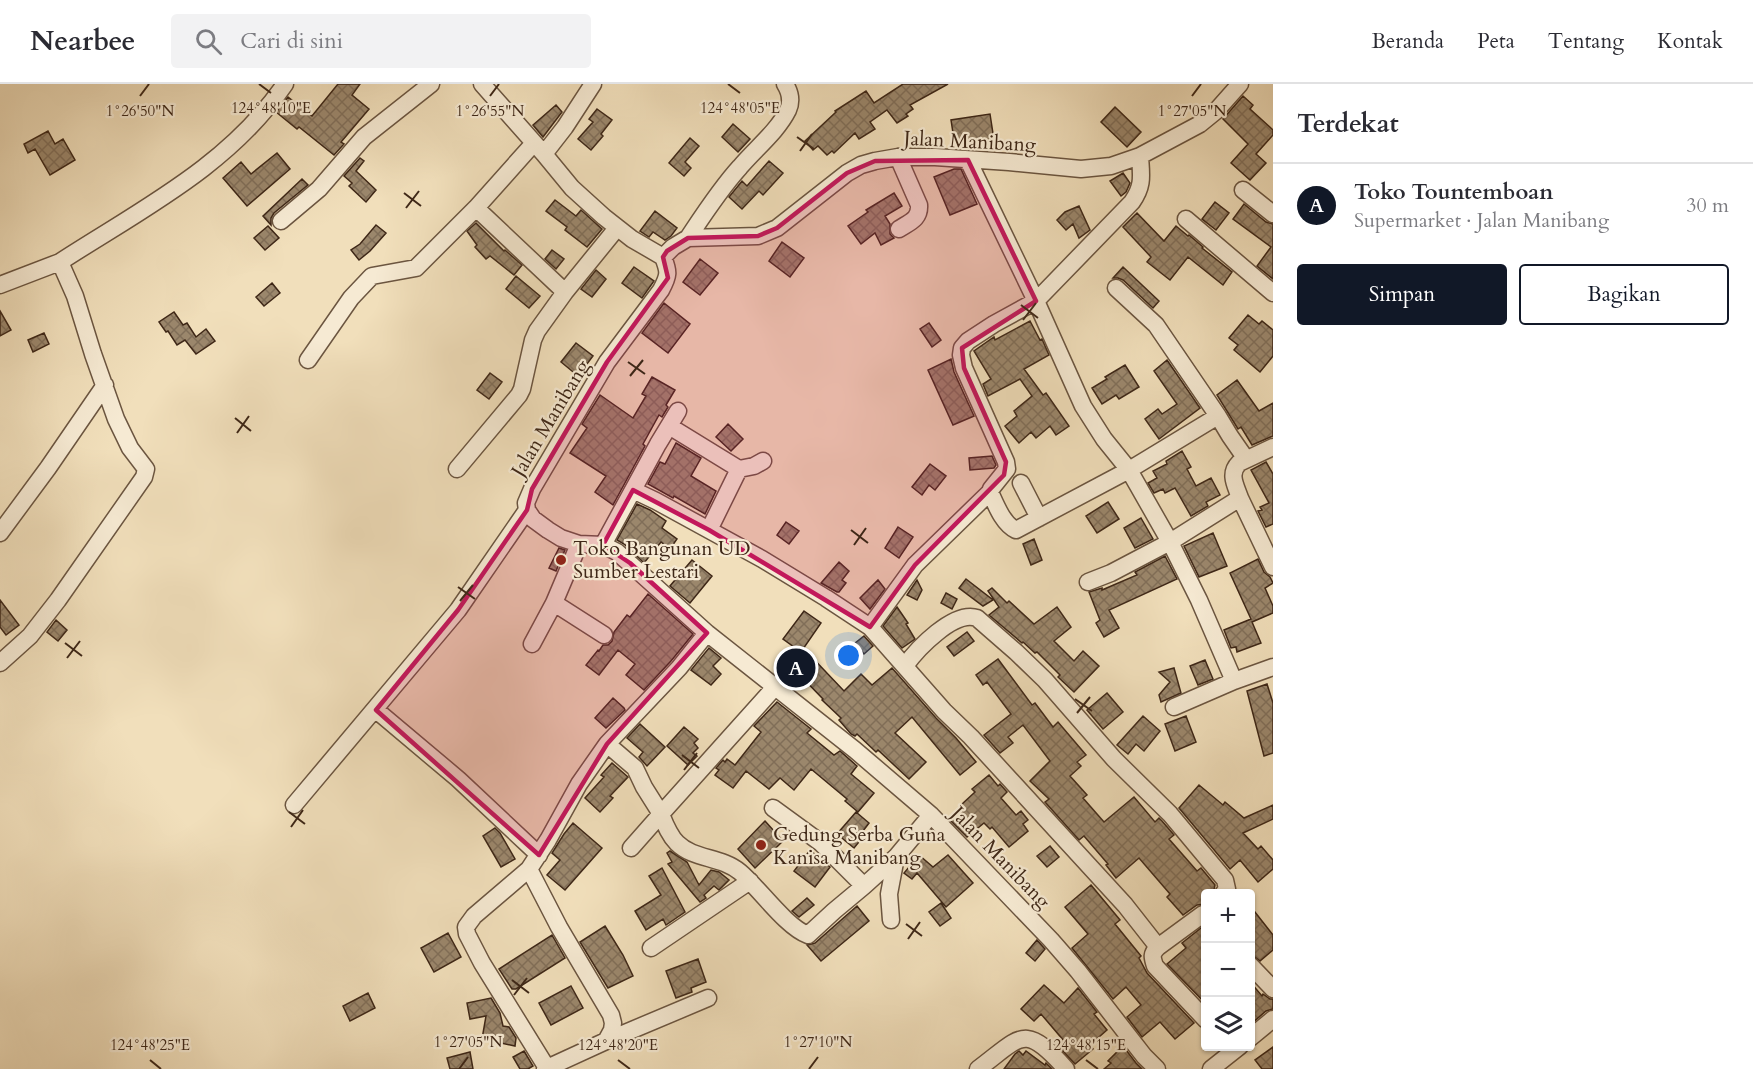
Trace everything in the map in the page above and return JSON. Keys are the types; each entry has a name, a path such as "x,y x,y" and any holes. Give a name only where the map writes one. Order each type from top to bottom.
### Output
{"street":[{"path":"0,285 60,262 151,206 198,173 249,129 285,84"},
{"path":"281,221 319,189 364,137 431,84"},
{"path":"308,360 354,294 372,276 416,268 476,208 566,127 593,84"},
{"path":"489,87 572,188 617,228 663,257 673,247 688,238 720,191 788,111 791,102 785,84"},
{"name":"Jalan Manibang","path":"688,238 758,236 777,228 847,173 874,161 898,157 935,157 1081,169 1111,166 1140,156 1200,124 1216,111 1240,84"},
{"path":"870,627 915,565 990,492 1007,469 1006,462 964,368 962,348 968,341 994,324 1036,301 1132,202 1140,191 1140,156"},
{"path":"898,157 919,205 917,218 899,229"},
{"path":"968,160 1036,301 1083,406 1104,439 1129,470 1170,542 1199,600 1234,681"},
{"path":"1243,190 1273,214"},
{"path":"476,208 565,292"},
{"path":"1186,219 1273,293"},
{"path":"457,469 521,392 535,336 565,292 617,228"},
{"name":"Jalan Manibang","path":"294,805 458,610 528,510 526,503 532,489 608,362 668,278 668,270 663,257"},
{"path":"0,663 30,636 58,600 144,477 146,469 130,448 121,429 93,354 75,296 60,262"},
{"path":"1116,288 1156,325 1246,459"},
{"path":"0,533 105,385"},
{"path":"528,510 533,519 561,538 579,544 603,545 678,411"},
{"path":"990,492 1004,519 1012,529 1016,530 1129,470 1218,416"},
{"path":"669,426 739,469 754,466 763,461"},
{"path":"1273,447 1239,463 1233,472 1240,498 1273,567"},
{"path":"709,530 739,469"},
{"path":"1021,483 1039,518"},
{"path":"633,490 762,559 870,627 1125,905 1158,947"},
{"path":"1088,582 1111,573 1170,542 1240,498"},
{"path":"532,644 554,603 579,544"},
{"name":"Jalan Manibang","path":"603,545 617,552 707,633 855,750 931,815 1051,940 1156,1069"},
{"path":"554,603 604,634"},
{"path":"904,666 921,647 952,623 970,615 977,618 1045,680 1114,759 1170,814 1225,880 1227,889"},
{"path":"707,633 679,668 607,744 579,784 529,869 474,916 466,927 467,934 482,963 546,1069 708,998"},
{"path":"1173,707 1273,667"},
{"path":"631,848 775,687"},
{"path":"376,710 458,779 539,855"},
{"path":"607,744 635,768 677,843 684,849 701,856 730,864 750,880 794,927 808,935 896,857 931,815"},
{"path":"773,808 820,843 864,886"},
{"path":"891,920 889,894 896,857"},
{"path":"529,869 559,927 611,1016 612,1030 606,1041"},
{"path":"651,948 750,880"},
{"path":"1201,917 1158,947 1152,957 1155,966 1201,1015"},
{"path":"1255,969 1273,989"},
{"path":"1255,1035 1273,1019"},
{"path":"978,1069 1014,1041 1031,1038 1050,1052 1066,1069"},
{"path":"1211,1069 1231,1051"}],"highlighted area":[{"path":"968,160 1036,301 962,348 964,368 1006,462 1004,475 915,565 870,627 709,530 633,490 603,545 630,563 707,633 607,744 539,855 376,710 458,610 527,510 532,489 607,362 668,278 663,257 667,251 688,238 758,236 777,228 847,173 875,161"}],"building":[{"path":"338,84 360,84 352,95 369,109 341,142 344,144 334,155 276,112 288,97 312,116"},
{"path":"903,84 948,84 910,105 913,109 906,114 908,116 897,123 887,110 870,122 875,129 859,139 855,133 834,153 832,151 827,155 818,146 813,150 805,141 835,111 866,91 874,103"},
{"path":"1243,96 1253,105 1250,109 1273,130 1273,135 1256,154 1266,163 1250,180 1231,163 1248,144 1223,119"},
{"path":"556,105 562,112 543,137 533,125"},
{"path":"1115,107 1141,132 1127,147 1101,122"},
{"path":"597,109 612,120 601,134 603,136 591,150 578,139 593,122 589,119"},
{"path":"990,114 994,140 955,146 951,120"},
{"path":"733,124 750,139 738,152 722,137"},
{"path":"48,131 55,144 63,139 75,160 50,175 35,149 28,153 24,144"},
{"path":"690,138 699,146 685,162 691,168 684,176 669,163"},
{"path":"277,153 290,169 247,206 223,178 241,162 251,174"},
{"path":"360,158 364,161 356,171 376,190 366,202 349,186 352,183 344,176"},
{"path":"769,161 783,173 763,195 759,191 742,209 729,197 742,181 747,186"},
{"path":"954,169 961,169 977,204 950,215 934,177"},
{"path":"1123,173 1130,183 1126,192 1121,196 1110,181"},
{"path":"302,179 308,185 274,213 271,225 263,216"},
{"path":"894,193 902,206 885,216 890,224 890,234 894,238 881,245 875,233 861,244 848,226 868,212 866,210"},
{"path":"555,200 576,216 581,210 602,229 587,247 565,230 567,227 546,211"},
{"path":"1215,202 1229,213 1216,230 1202,219"},
{"path":"1244,204 1266,222 1273,224 1273,279 1257,266 1271,247 1233,219"},
{"path":"1079,206 1090,230 1079,238 1073,224 1066,230 1057,220 1065,212"},
{"path":"655,211 677,228 665,240 653,232 649,237 640,231"},
{"path":"1137,213 1164,241 1176,226 1189,235 1232,272 1223,285 1188,257 1170,280 1147,262 1151,257 1123,227"},
{"path":"476,223 522,265 514,275 490,256 486,259 475,247 477,245 467,231"},
{"path":"376,225 386,233 359,260 351,250 360,244"},
{"path":"268,226 279,238 265,250 254,238"},
{"path":"782,242 804,258 790,277 769,261"},
{"path":"552,250 564,259 556,269 545,259"},
{"path":"700,259 718,273 700,295 683,282"},
{"path":"634,267 654,281 642,298 622,283"},
{"path":"1123,267 1159,301 1153,308 1123,280 1113,278"},
{"path":"596,270 606,279 592,297 581,289"},
{"path":"516,276 540,296 529,308 506,289"},
{"path":"272,283 280,293 264,306 256,297"},
{"path":"664,303 690,324 668,353 642,333"},
{"path":"0,311 11,330 0,336"},
{"path":"174,312 183,325 187,323 196,337 206,329 215,341 196,354 185,340 177,345 159,322"},
{"path":"1248,315 1259,324 1262,321 1273,330 1273,356 1260,372 1234,350 1238,345 1229,338"},
{"path":"1030,321 1049,355 1024,369 1043,395 1046,393 1069,426 1056,435 1050,426 1036,438 1031,432 1019,443 1005,426 1017,416 1014,411 1032,396 1020,379 988,396 983,384 991,379 974,351 994,337 995,340"},
{"path":"929,323 941,340 932,347 920,329"},
{"path":"44,333 49,344 33,352 28,340"},
{"path":"576,343 593,356 578,376 561,362"},
{"path":"951,359 954,372 974,416 953,425 928,370"},
{"path":"1167,360 1200,408 1159,439 1145,419 1158,409 1162,414 1177,404 1154,371"},
{"path":"1125,365 1139,387 1119,399 1116,395 1102,404 1092,388"},
{"path":"490,373 502,382 489,399 477,390"},
{"path":"652,377 675,390 666,405 668,407 662,417 659,415 643,444 645,446 613,505 595,492 606,476 570,453 587,428 582,424 600,395 633,418 646,396 642,394"},
{"path":"1237,380 1259,411 1273,403 1273,436 1252,445 1241,427 1238,429 1217,395"},
{"path":"728,424 743,439 731,451 716,437"},
{"path":"676,443 701,458 691,476 716,491 705,514 648,484 660,462 665,464"},
{"path":"1182,451 1191,467 1187,469 1196,486 1211,478 1220,495 1206,502 1208,506 1191,516 1175,488 1165,493 1163,489 1154,493 1148,483 1157,478 1153,471 1167,464 1166,461"},
{"path":"992,456 996,465 994,468 970,470 969,458"},
{"path":"1266,462 1273,474 1273,524 1266,527 1258,511 1262,510 1260,507 1269,503 1251,470"},
{"path":"930,464 946,476 935,490 929,485 922,495 912,487"},
{"path":"1108,502 1119,519 1097,533 1086,516"},
{"path":"637,504 666,521 662,528 677,539 670,549 661,542 644,563 617,540"},
{"path":"1141,518 1153,539 1135,548 1124,528"},
{"path":"786,522 799,531 789,544 777,535"},
{"path":"898,527 913,537 899,558 885,548"},
{"path":"1213,533 1227,566 1199,577 1184,546"},
{"path":"1034,539 1042,560 1031,565 1023,544"},
{"path":"559,548 565,550 556,571 549,568"},
{"path":"1165,556 1177,579 1109,610 1119,628 1104,637 1096,623 1100,620 1089,592 1102,588 1102,590 1137,575 1135,572"},
{"path":"1258,559 1264,572 1273,583 1265,588 1273,606 1273,613 1252,622 1261,643 1237,652 1236,647 1231,648 1224,630 1251,619 1230,573"},
{"path":"692,560 712,576 690,603 670,586"},
{"path":"839,562 849,571 842,580 846,583 837,592 821,583"},
{"path":"966,579 993,600 983,606 959,588"},
{"path":"878,580 885,589 870,609 860,598"},
{"path":"917,580 922,590 917,600 907,595"},
{"path":"992,588 1034,624 1057,607 1071,627 1054,641 1074,661 1083,651 1099,666 1074,692 1037,652 1035,653 1022,643 989,615 999,607 988,591"},
{"path":"946,593 957,599 952,609 941,603"},
{"path":"648,594 693,634 644,690 626,675 635,664 618,650 599,675 586,665 603,645 608,645 612,641 614,632 627,615 630,617"},
{"path":"0,600 19,625 6,635 0,627"},
{"path":"897,607 915,639 902,648 883,626"},
{"path":"804,611 821,623 801,652 783,639"},
{"path":"56,620 67,630 58,641 47,632"},
{"path":"967,632 974,641 954,656 947,647"},
{"path":"864,636 873,646 864,654 855,643"},
{"path":"709,648 721,658 713,666 721,674 711,685 691,670"},
{"path":"806,651 844,691 861,674 872,685 892,668 976,762 960,775 912,717 895,733 926,762 909,779 878,750 876,752 857,734 855,736 851,734 839,720 841,718 792,667"},
{"path":"998,659 1032,705 1035,703 1053,727 1058,722 1086,755 1077,762 1081,766 1070,776 1087,795 1083,798 1104,822 1134,797 1155,822 1159,818 1174,835 1169,839 1197,871 1201,868 1215,885 1214,889 1201,889 1201,905 1183,915 1167,897 1170,894 1139,858 1116,878 1106,865 1108,864 1084,836 1079,840 1045,802 1049,799 1030,781 1050,761 1023,725 1008,737 1013,743 1000,753 984,735 1011,714 987,682 983,685 976,675"},
{"path":"1205,660 1213,679 1198,685 1190,666"},
{"path":"1174,668 1181,693 1161,702 1159,695 1170,682 1159,672"},
{"path":"1267,684 1273,703 1273,753 1264,756 1247,691"},
{"path":"1107,693 1123,712 1103,729 1087,710"},
{"path":"613,698 625,710 606,728 595,718"},
{"path":"777,702 811,729 807,733 834,755 840,751 857,766 851,774 874,793 858,812 845,801 847,799 811,769 794,790 780,778 769,789 746,771 733,788 715,775 719,770 716,768 723,760 725,762 727,759 735,765 761,732 754,726"},
{"path":"1143,716 1160,731 1144,751 1136,744 1128,754 1117,745"},
{"path":"1186,716 1196,742 1175,751 1165,724"},
{"path":"640,724 665,747 647,766 639,757 643,752 627,738"},
{"path":"684,727 698,739 694,743 698,748 693,753 697,756 688,765 667,746"},
{"path":"612,763 628,777 610,796 613,798 600,812 585,798 604,777 601,775"},
{"path":"989,775 998,786 1000,784 1007,792 1001,798 1016,815 1021,811 1028,820 1023,824 1028,831 1009,847 992,827 990,829 984,823 967,837 950,820 964,808 961,805 975,792 972,789"},
{"path":"1199,785 1223,805 1225,802 1244,818 1273,805 1273,819 1243,833 1258,849 1261,846 1273,860 1273,869 1258,882 1240,860 1230,869 1179,808"},
{"path":"856,812 869,823 860,835 863,837 854,848 837,834"},
{"name":"Gedung Serba Guna Kanisa Manibang","path":"765,821 783,841 755,868 738,849"},
{"path":"573,823 602,848 565,890 547,875 560,860 552,853"},
{"path":"495,828 515,859 501,867 483,836"},
{"path":"1050,846 1059,857 1047,867 1037,856"},
{"path":"810,850 830,867 815,887 794,871"},
{"path":"670,851 687,862 699,885 711,870 719,872 729,880 719,890 714,886 704,895 706,898 700,902 668,864 672,862 667,853"},
{"path":"919,855 933,867 948,855 973,883 946,907 917,873 912,879 904,873"},
{"path":"662,868 685,912 666,925 663,919 646,930 635,911 661,895 649,876"},
{"path":"1091,885 1120,920 1115,924 1141,956 1139,958 1147,973 1194,1023 1175,1039 1160,1022 1142,1037 1127,1017 1141,1005 1126,987 1113,999 1072,948 1088,934 1065,907"},
{"path":"807,898 814,905 799,917 792,911"},
{"path":"941,903 951,918 940,926 929,912"},
{"path":"857,906 869,921 821,961 807,945 815,943"},
{"path":"1255,912 1273,935 1273,950 1260,961 1255,957"},
{"path":"605,926 633,976 608,988 580,942"},
{"path":"1201,928 1201,999 1167,964 1186,948 1182,943"},
{"path":"448,933 461,957 434,972 421,948"},
{"path":"552,935 565,958 516,989 512,989 499,969"},
{"path":"1037,940 1045,949 1035,961 1026,953"},
{"path":"698,959 706,982 691,988 692,992 676,998 666,971"},
{"path":"1044,985 1064,1003 1078,988 1097,1012 1094,1014 1107,1030 1090,1045 1093,1049 1075,1064 1058,1046 1064,1041 1041,1014 1034,1021 1021,1009"},
{"path":"571,986 583,1008 551,1025 539,1003"},
{"path":"1255,988 1262,996 1263,994 1273,999 1273,1009 1266,1011 1255,1021"},
{"path":"368,993 375,1008 350,1021 343,1006"},
{"path":"491,998 500,1013 503,1026 509,1027 516,1038 515,1046 482,1039 486,1016 470,1019 467,1003"},
{"path":"1123,1046 1142,1069 1104,1069 1111,1063 1108,1061"},
{"path":"1273,1047 1273,1069 1262,1069 1255,1060"},
{"path":"524,1051 533,1066 520,1069 513,1057"},
{"path":"1019,1051 1023,1055 1026,1051 1052,1069 1004,1069"},
{"path":"470,1052 473,1069 450,1069 447,1058"}],"place":[{"name":"Toko Bangunan UD Sumber Lestari","path":"561,560"},
{"name":"Toko Tountemboan","path":"796,668"},
{"name":"Gedung Serba Guna Kanisa Manibang","path":"761,845"}]}
